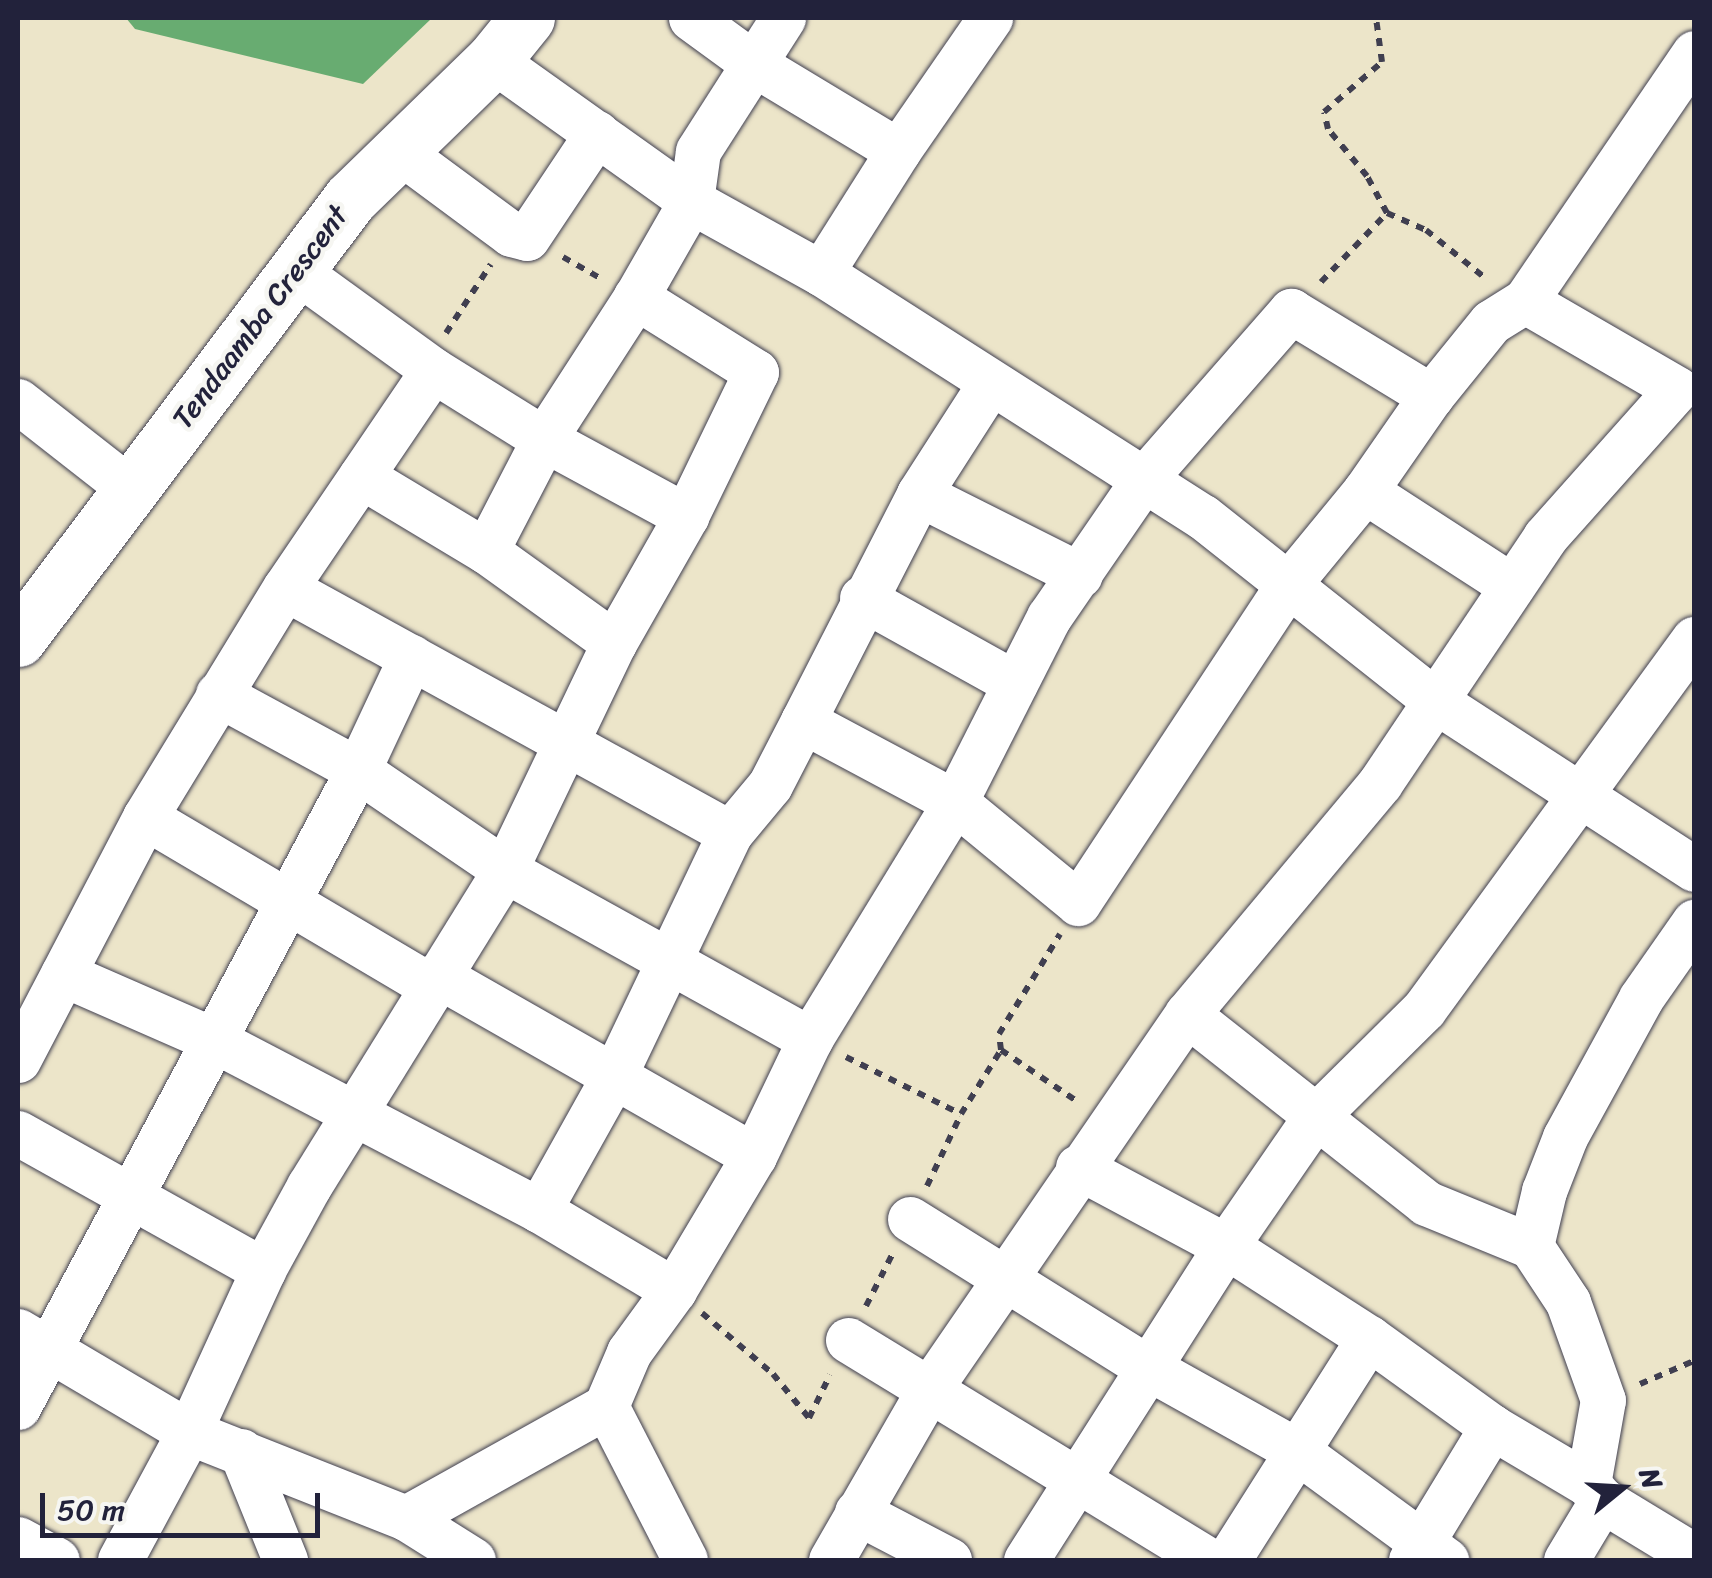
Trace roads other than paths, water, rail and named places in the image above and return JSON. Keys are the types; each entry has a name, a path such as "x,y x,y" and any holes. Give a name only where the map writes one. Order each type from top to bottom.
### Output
{"street":[{"name":"Tendaamba Crescent","path":"18,640 350,198 493,60 528,18"},
{"path":"690,18 754,64 898,151"},
{"path":"486,551 544,439 636,297 691,201 698,151 784,18"},
{"path":"821,273 973,22"},
{"path":"803,720 956,802 1078,903 1287,586 1365,491 1431,396 1491,322 1525,301 1694,53"},
{"path":"493,60 691,201 821,273 989,385 1203,517 1434,700 1694,870"},
{"path":"399,150 519,236 597,132"},
{"path":"296,270 433,370 544,439 686,516"},
{"path":"120,1560 190,1432 263,1270 434,980 505,870 614,643 686,516 756,372 636,297"},
{"path":"831,1560 930,1388 1186,1014 1380,783 1545,537 1686,394 1525,301"},
{"path":"406,1518 606,1406 629,1352 674,1290 754,1156 810,1039 956,802 1049,618 1143,480 1291,311 1431,396"},
{"path":"18,1060 145,817 218,694 433,370"},
{"path":"538,1210 614,1074 730,833 770,785 862,598 920,494 989,385"},
{"path":"18,401 129,488"},
{"path":"361,476 486,551 614,643"},
{"path":"1365,491 1512,586"},
{"path":"920,494 1080,575"},
{"path":"285,588 730,833"},
{"path":"862,598 1016,683"},
{"path":"1026,1560 1226,1246 1316,1117 1424,1009 1694,639"},
{"path":"18,1408 33,1340 133,1194 358,770 412,657"},
{"path":"218,694 358,770 505,870 810,1039"},
{"path":"145,817 434,980 614,1074 754,1156"},
{"path":"1532,1246 1544,1192 1564,1136 1641,998 1694,922"},
{"path":"63,974 212,1040 538,1210 674,1290"},
{"path":"1186,1014 1426,1204 1532,1246 1568,1302 1603,1400 1595,1492 1566,1560"},
{"path":"18,1133 263,1270"},
{"path":"1078,1167 1226,1246 1369,1338 1492,1427 1694,1556"},
{"path":"910,1219 1007,1276 1147,1367 1298,1451 1425,1555 1492,1427"},
{"path":"1228,1560 1369,1338"},
{"path":"33,1340 190,1432 406,1518 473,1560"},
{"path":"848,1340 1208,1560"},
{"path":"606,1406 685,1560"},
{"path":"241,1451 285,1560"},
{"path":"858,1512 950,1560"},
{"path":"18,1539 56,1560"}]}
